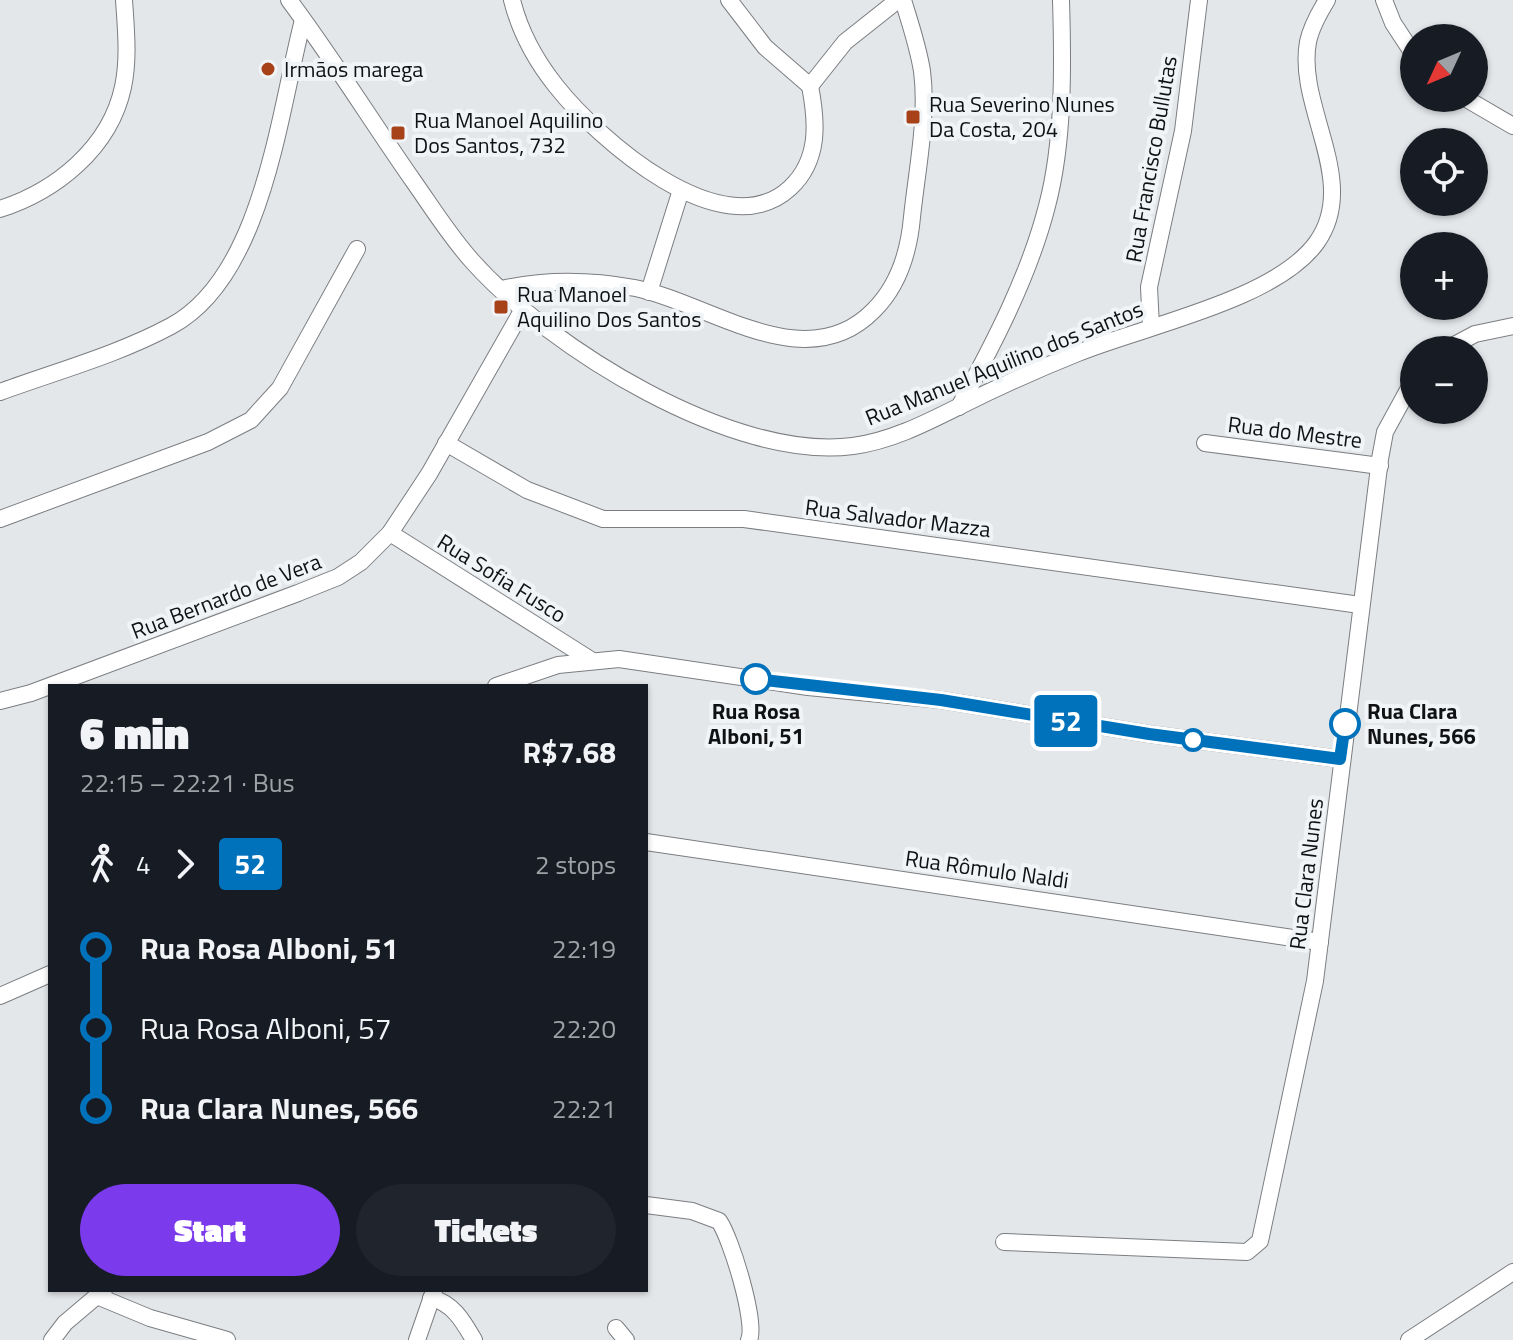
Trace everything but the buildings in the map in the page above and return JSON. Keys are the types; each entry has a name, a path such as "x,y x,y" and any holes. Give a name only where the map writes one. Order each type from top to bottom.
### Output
{"street":[{"path":"0,209 44,191 65,176 97,143 108,125 123,87 126,61 124,0"},
{"path":"512,0 523,33 557,88 634,160 681,190 729,205 757,204 779,197 803,174 812,153 815,126 810,86 765,47 729,0"},
{"path":"502,289 533,282 589,283 649,292 775,336 802,339 824,339 843,333 867,318 897,282 911,230 923,127 922,72 901,0 845,42 810,86"},
{"path":"959,407 1021,282 1049,203 1060,92 1061,0"},
{"name":"Rua Francisco Bullutas","path":"1151,327 1149,287 1183,131 1199,0"},
{"name":"Rua Manuel Aquilino dos Santos","path":"297,8 473,263 523,309 632,385 689,413 771,441 816,448 855,446 894,435 1081,351 1268,283 1303,257 1325,227 1332,202 1307,66 1308,43 1327,0"},
{"path":"1384,0 1400,29"},
{"path":"0,392 107,355 172,325 204,302 219,285 238,252 256,203 297,8"},
{"path":"1488,111 1513,126"},
{"path":"649,292 681,190"},
{"path":"0,519 208,442 251,420 280,388 357,249"},
{"name":"Rua Bernardo de Vera","path":"55,684 338,577 375,551 390,533 446,443 523,309"},
{"path":"1471,336 1513,326"},
{"name":"Rua Clara Nunes","path":"1004,1242 1247,1252 1260,1241 1320,942 1340,759 1385,432 1400,405"},
{"name":"Rua Salvador Mazza","path":"446,443 556,504 603,519 744,519 1360,605"},
{"name":"Rua do Mestre","path":"1205,443 1380,466"},
{"name":"Rua Sofia Fusco","path":"390,533 591,660"},
{"path":"502,684 558,665 591,660 634,660 808,687 941,700 1149,734 1340,759"},
{"name":"Rua Bernardo de Vera","path":"0,701 48,687"},
{"name":"Rua Rômulo Naldi","path":"648,842 1320,942"},
{"path":"0,996 48,975"},
{"path":"648,1205 692,1211 719,1221 731,1248 756,1338"},
{"path":"1409,1340 1513,1272"},
{"path":"52,1340 65,1323 101,1293 150,1318 227,1340"},
{"path":"417,1340 433,1294 456,1313 474,1340"}],"bus line":[{"name":"52","path":"756,679 941,700 1067,722 1340,759 1345,724"}],"place":[{"name":"Irmãos marega","path":"268,69"},
{"name":"Rua Severino Nunes Da Costa, 204","path":"913,117"},
{"name":"Rua Manoel Aquilino Dos Santos, 732","path":"398,133"},
{"name":"Rua Manoel Aquilino Dos Santos","path":"501,307"},
{"name":"Rua Rosa Alboni, 51","path":"756,679"},
{"name":"Rua Clara Nunes, 566","path":"1345,724"}]}
